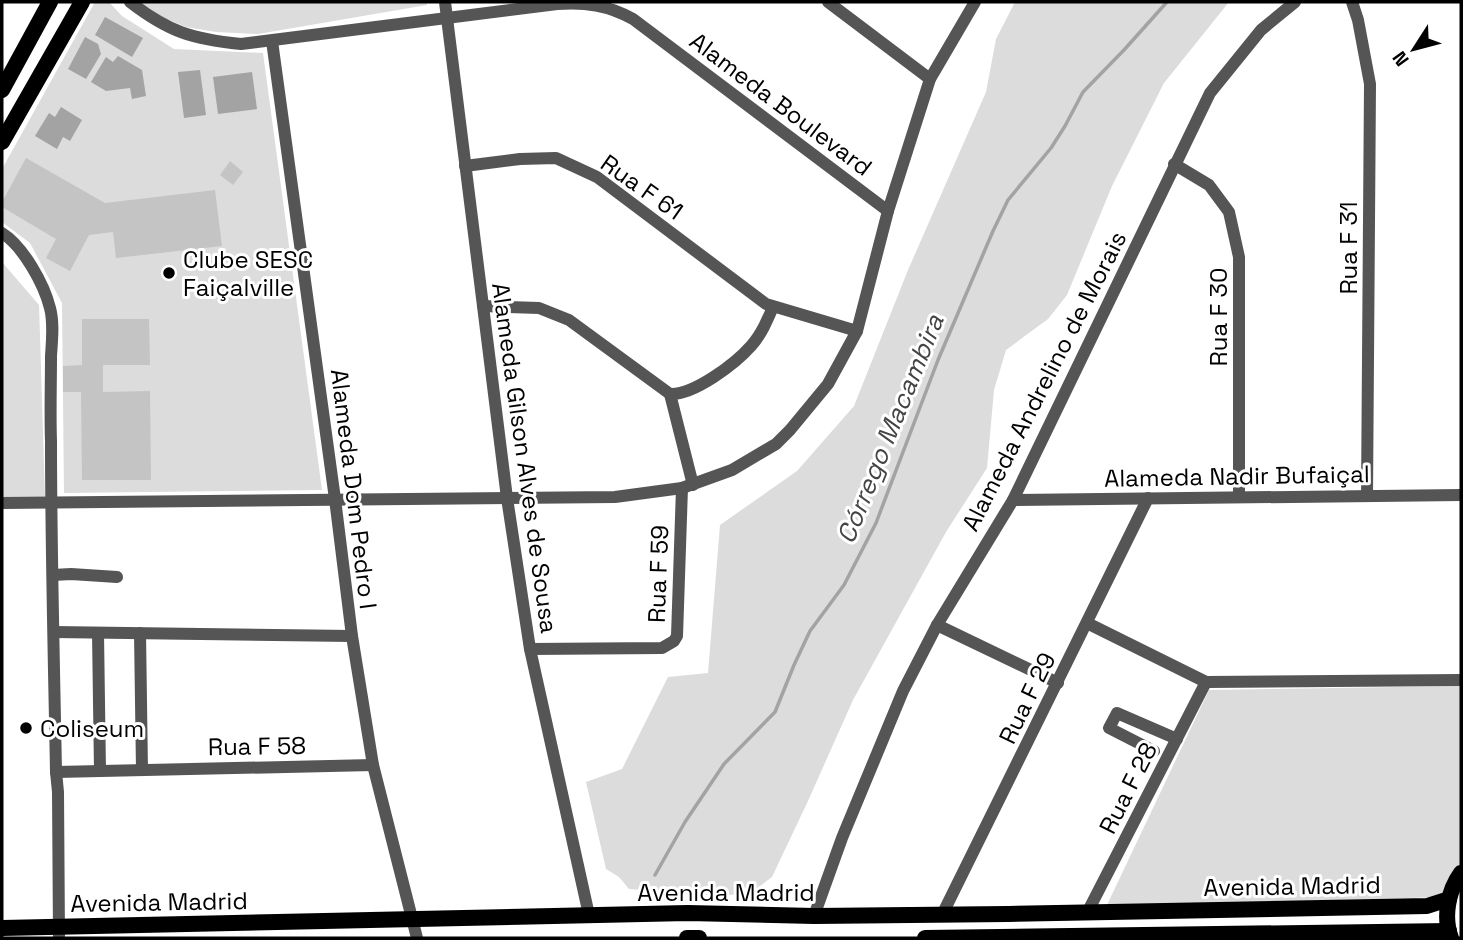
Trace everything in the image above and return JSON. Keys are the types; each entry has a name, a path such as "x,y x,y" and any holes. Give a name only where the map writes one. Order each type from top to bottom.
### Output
{"main road":[{"path":"2,90 50,2"},
{"path":"2,142 82,2"},
{"path":"1450,934 1447,915 1449,899 1461,873"},
{"name":"Avenida Madrid","path":"2,928 59,933 589,915 1087,913 1427,906 1449,899"},
{"name":"Avenida Madrid","path":"925,938 1450,934"},
{"name":"Avenida Madrid","path":"687,938 699,938"}],"street":[{"name":"Alameda Boulevard","path":"130,2 178,32 210,41 241,44 578,2 599,5 617,10 633,19 888,211"},
{"name":"Alameda Gilson Alves de Sousa","path":"445,2 507,498 530,649 589,915"},
{"path":"828,2 930,79"},
{"path":"2,503 615,497 687,486 732,470 776,444 790,430 828,384 857,331 888,211 930,79 975,2"},
{"name":"Alameda Andrelino de Morais","path":"814,916 842,838 902,691 937,625 1013,500 1210,93 1261,30 1295,2"},
{"name":"Rua F 31","path":"1352,2 1359,20 1370,84 1367,496"},
{"name":"Alameda Dom Pedro I","path":"272,41 352,636 373,765 417,938"},
{"name":"Rua F 61","path":"466,166 520,159 556,158 597,177 755,296 774,307 857,331"},
{"name":"Rua F 30","path":"1174,164 1209,185 1229,212 1239,257 1239,497"},
{"path":"2,233 21,250 43,288 51,309 51,503 59,933"},
{"path":"483,306 539,308 569,320 670,394 687,486"},
{"path":"670,394 696,387 728,366 751,346 774,307"},
{"name":"Rua F 59","path":"530,649 662,648 674,641 677,636 687,486"},
{"name":"Alameda Nadir Bufaiçal","path":"1013,500 1461,495"},
{"name":"Rua F 29","path":"942,915 1148,498"},
{"path":"53,575 117,577"},
{"path":"1087,623 1206,682 1461,680"},
{"path":"937,625 1058,683"},
{"path":"54,632 352,636"},
{"path":"98,633 100,771"},
{"path":"140,633 142,770"},
{"name":"Rua F 28","path":"1087,913 1206,682"},
{"path":"1154,751 1109,728 1116,713 1177,738"},
{"name":"Rua F 58","path":"56,772 373,765"}],"shaded area":[{"name":"Clube SESC Faiçalville","path":"95,2 109,2 122,16 174,49 263,53 322,490 64,493 62,303 30,243 2,222 2,169"},
{"path":"139,2 427,2 427,5 258,34 186,27 162,17"},
{"path":"1015,2 1229,2 1164,83 1112,186 1067,295 1048,319 1006,350 994,390 987,468 946,532 853,700 772,877 751,893 720,896 629,889 619,877 606,869 586,782 622,769 668,677 708,673 720,525 797,471 854,406 908,270 986,92 996,39"},
{"path":"105,17 143,38 132,57 95,35"},
{"path":"85,37 98,44 101,54 86,79 68,69"},
{"path":"118,56 142,70 146,96 132,99 130,88 106,91 91,82 106,57 113,62"},
{"path":"200,70 206,115 184,118 178,72"},
{"path":"252,72 257,109 218,114 213,77"},
{"path":"61,107 82,120 70,141 63,137 57,149 35,136 49,113 55,117"},
{"path":"2,262 39,305 45,497 2,497"},
{"path":"1461,686 1461,867 1440,897 1106,907 1209,690"}],"building":[{"path":"26,158 105,203 215,190 222,246 116,258 113,232 89,235 70,271 46,258 56,239 2,207 2,202"},
{"path":"230,161 243,172 233,185 220,175"},
{"path":"82,319 149,319 150,365 103,365 103,392 150,391 151,480 82,480 81,392 63,392 63,366 82,365"}],"waterway":[{"name":"Córrego Macambira","path":"655,875 685,822 724,764 775,712 810,631 844,585 876,523 938,360 1008,200 1051,148 1083,92 1167,2"}],"place":[{"name":"Clube SESC Faiçalville","path":"169,273"},
{"name":"Coliseum","path":"26,728"}]}
